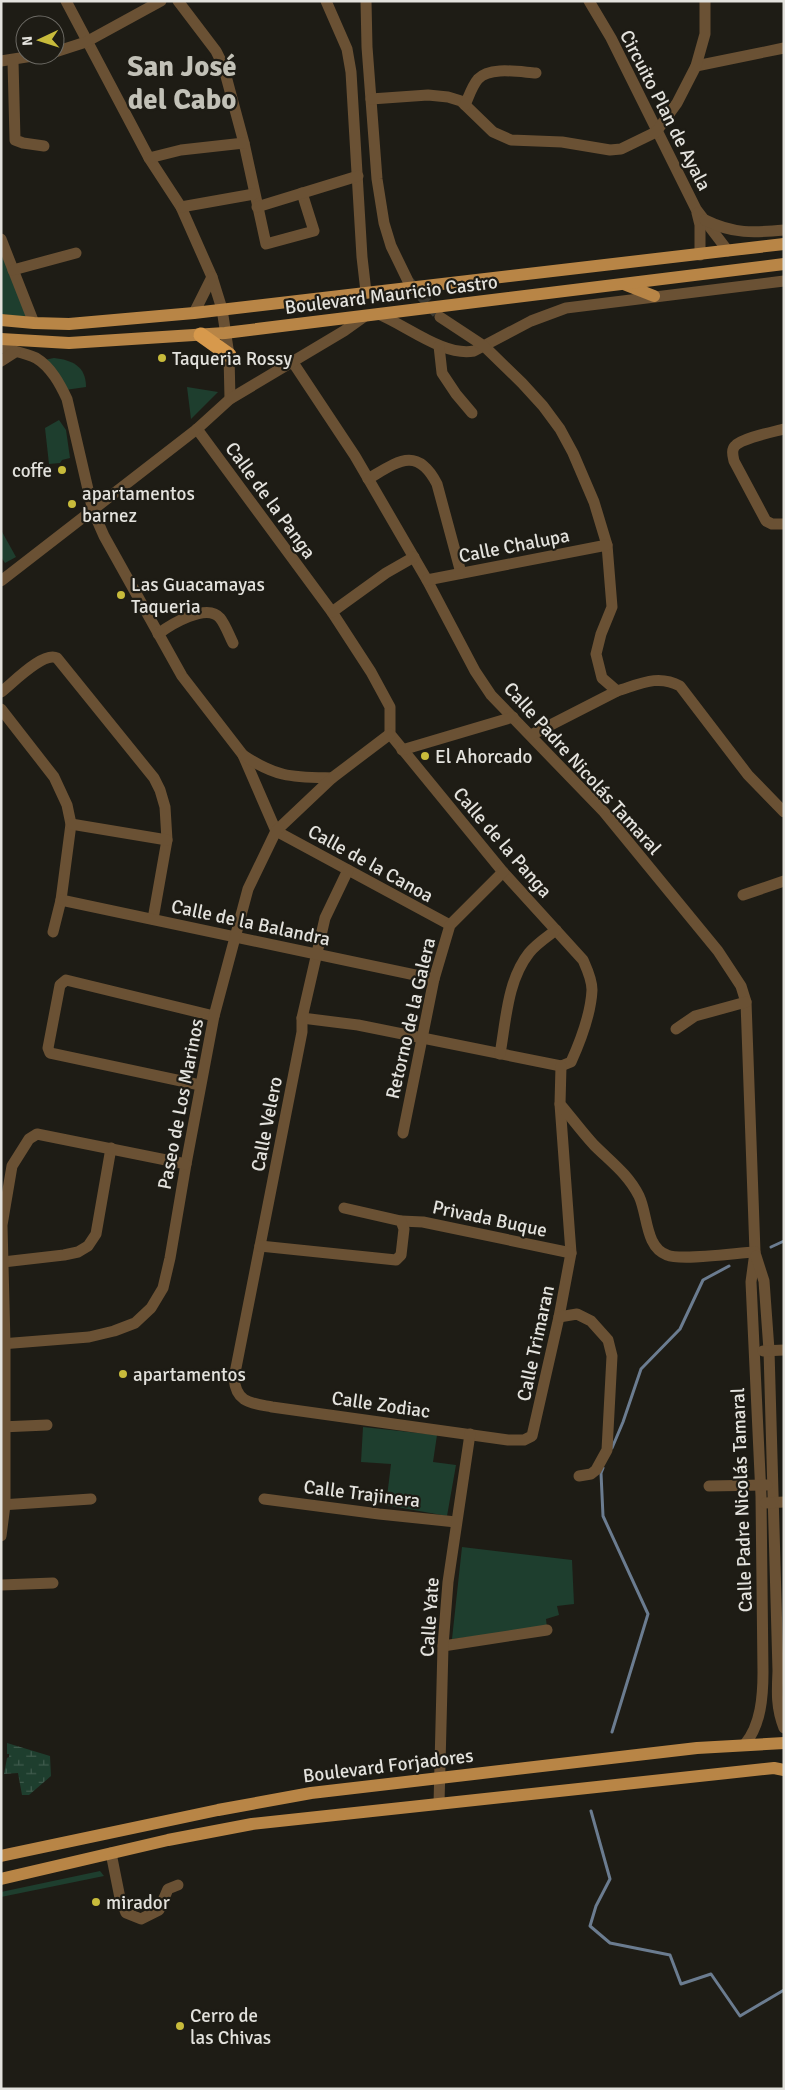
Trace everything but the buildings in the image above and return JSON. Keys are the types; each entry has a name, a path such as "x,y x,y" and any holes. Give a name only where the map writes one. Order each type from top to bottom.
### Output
{"highway":[{"path":"201,335 229,355"}],"main road":[{"name":"Boulevard Mauricio Castro","path":"1,320 69,324 194,313 784,244"},
{"name":"Boulevard Mauricio Castro","path":"1,339 69,343 225,333 784,264"},
{"path":"624,284 654,296"},
{"name":"Boulevard Forjadores","path":"1,1856 263,1801 311,1793 744,1744 784,1742"},
{"path":"1,1879 168,1840 252,1824 774,1768 784,1770"}],"street":[{"path":"66,1 149,158 180,207 212,277 222,309 229,355 230,399"},
{"path":"65,49 86,42 161,1"},
{"path":"178,1 216,51 223,65 244,142 266,244 314,231 302,193"},
{"path":"326,1 348,49 366,292"},
{"path":"366,1 367,47 377,179 384,223 391,246 408,281"},
{"name":"Circuito Plan de Ayala","path":"590,1 611,38 656,132 696,209 728,251"},
{"path":"371,99 428,95 448,97 465,105 493,132 511,140 562,142 610,150 621,149 656,132 677,103 696,66 705,34 705,1"},
{"path":"348,49 367,47"},
{"path":"696,66 784,48"},
{"path":"7,61 16,140 44,146"},
{"path":"465,105 474,85 485,74 493,72 536,73"},
{"path":"149,158 181,150 244,142"},
{"path":"257,207 358,176"},
{"path":"180,207 254,194"},
{"name":"Circuito Plan de Ayala","path":"696,209 700,225 700,255"},
{"path":"703,219 733,230 751,233 784,230"},
{"path":"1,240 34,323"},
{"path":"13,270 76,253"},
{"path":"194,313 212,277"},
{"path":"1,581 197,429 230,399 371,315 440,346 466,353 474,352 531,321 566,308 784,281"},
{"path":"440,317 484,346 522,383 560,429 573,453 594,502 607,545 612,607 601,634 596,654 602,678 617,691"},
{"path":"1,346 36,358 51,371 61,386 67,399 93,511 104,536 182,676 243,755 276,831"},
{"path":"440,346 442,373 472,413"},
{"path":"1,361 15,352"},
{"name":"Calle Padre Nicolás Tamaral","path":"292,361 368,479 427,580 474,671 491,695 604,812 718,951 741,986 746,1002 755,1252 751,1282 754,1352 766,1485 772,1503 779,1589 781,1671 777,1699 779,1715 784,1728"},
{"name":"Calle de la Panga","path":"197,429 332,612 384,692 390,708 390,734 503,872 583,960 589,973 592,989 576,1051 570,1062 561,1066"},
{"path":"784,429 742,442 735,446 732,452 734,461 766,521 772,524 784,524"},
{"path":"368,479 399,461 411,459 416,460 432,474 437,484 461,573"},
{"name":"Calle Chalupa","path":"427,580 607,545"},
{"path":"332,612 386,573 414,558"},
{"path":"158,634 196,614 211,613 220,617 233,643"},
{"path":"1,692 42,659 49,656 57,658 154,778 165,807 168,840 153,919"},
{"path":"531,735 617,691 647,681 663,679 680,686 748,775 784,812"},
{"path":"1,709 54,777 67,805 71,824 61,900 54,932"},
{"path":"402,750 513,717"},
{"name":"Paseo de Los Marinos","path":"3,1344 89,1337 114,1331 135,1323 151,1308 163,1288 214,1016 248,889 276,831 332,778 390,734"},
{"path":"243,755 274,773 302,777 332,778"},
{"path":"71,824 168,840"},
{"name":"Calle de la Canoa","path":"276,831 450,925"},
{"name":"Calle Velero","path":"234,1389 234,1378 302,1032 302,1018 316,954 325,918 348,870"},
{"name":"Retorno de la Galera","path":"403,1133 434,979 450,925 503,872"},
{"path":"742,895 784,881"},
{"name":"Calle de la Balandra","path":"61,900 434,979"},
{"path":"500,1054 513,983 522,963 530,952 556,930"},
{"path":"200,1085 50,1053 48,1048 60,985 66,980 214,1016"},
{"path":"676,1029 695,1016 746,1002"},
{"path":"302,1018 358,1025 561,1066"},
{"name":"Calle Trimaran","path":"528,1439 534,1431 571,1253 560,1104 561,1066"},
{"path":"560,1104 595,1145 621,1169 632,1183 646,1214 653,1243 658,1251 675,1258 755,1252"},
{"path":"1,1536 3,1505 2,1224 12,1166 33,1135 37,1134 186,1164"},
{"path":"3,1262 64,1256 78,1252 88,1246 96,1234 111,1148"},
{"name":"Privada Buque","path":"344,1208 401,1221 414,1220 433,1223 571,1253"},
{"path":"260,1246 396,1260 401,1255 403,1248 404,1228 401,1221"},
{"name":"Calle Padre Nicolás Tamaral","path":"755,1252 764,1281 769,1350 766,1485"},
{"path":"559,1317 577,1314 591,1321 608,1340 612,1356 607,1450 596,1470 591,1474 579,1476"},
{"path":"754,1352 784,1350"},
{"name":"Calle Zodiac","path":"234,1389 241,1398 272,1407 508,1440 528,1439"},
{"path":"3,1427 47,1425"},
{"name":"Calle Yate","path":"439,1804 443,1646 448,1582 470,1434"},
{"path":"709,1486 766,1485"},
{"path":"3,1505 91,1499"},
{"name":"Calle Trajinera","path":"264,1499 456,1522"},
{"name":"Calle Padre Nicolás Tamaral","path":"744,1744 754,1730 761,1706 763,1672 762,1590 772,1503"},
{"path":"1,1585 53,1583"},
{"path":"762,1590 779,1589"},
{"path":"443,1646 547,1630"},
{"path":"763,1672 781,1671"},
{"path":"111,1853 120,1898 126,1913 141,1919 159,1910 168,1888 178,1885"}],"green space":[{"path":"1,246 27,317 1,314"},
{"path":"54,358 67,360 77,365 84,374 86,387 65,390 44,360"},
{"path":"187,387 218,392 191,419"},
{"path":"59,420 66,430 70,458 62,460 60,463 49,464 45,428"},
{"path":"1,530 16,557 5,563 1,557"},
{"path":"363,1427 437,1435 433,1462 456,1465 447,1516 386,1505 391,1464 361,1462"},
{"path":"462,1547 572,1560 574,1604 557,1606 559,1615 546,1619 547,1628 452,1639"},
{"path":"7,1743 50,1756 51,1776 29,1795 22,1795 18,1773 4,1774 7,1758 9,1757 9,1754 7,1754"},
{"path":"100,1871 104,1876 1,1897 1,1892"}],"waterway":[{"path":"771,1247 784,1241"},
{"path":"612,1448 641,1369 680,1329 703,1280 729,1266"},
{"path":"603,1468 601,1473 603,1516 648,1614 612,1732"},
{"path":"591,1811 610,1879 596,1906 590,1926 610,1943 670,1955 681,1984 711,1974 740,2016 784,1990"}],"tunnel":[{"path":"409,282 437,313"}],"place":[{"name":"Taqueria Rossy","path":"162,358"},
{"name":"coffe","path":"62,470"},
{"name":"apartamentos barnez","path":"72,504"},
{"name":"Las Guacamayas Taqueria","path":"121,595"},
{"name":"El Ahorcado","path":"425,756"},
{"name":"apartamentos","path":"123,1374"},
{"name":"mirador","path":"96,1902"},
{"name":"Cerro de las Chivas","path":"180,2026"}],"district":[{"name":"San José del Cabo","path":"182,83"}]}
